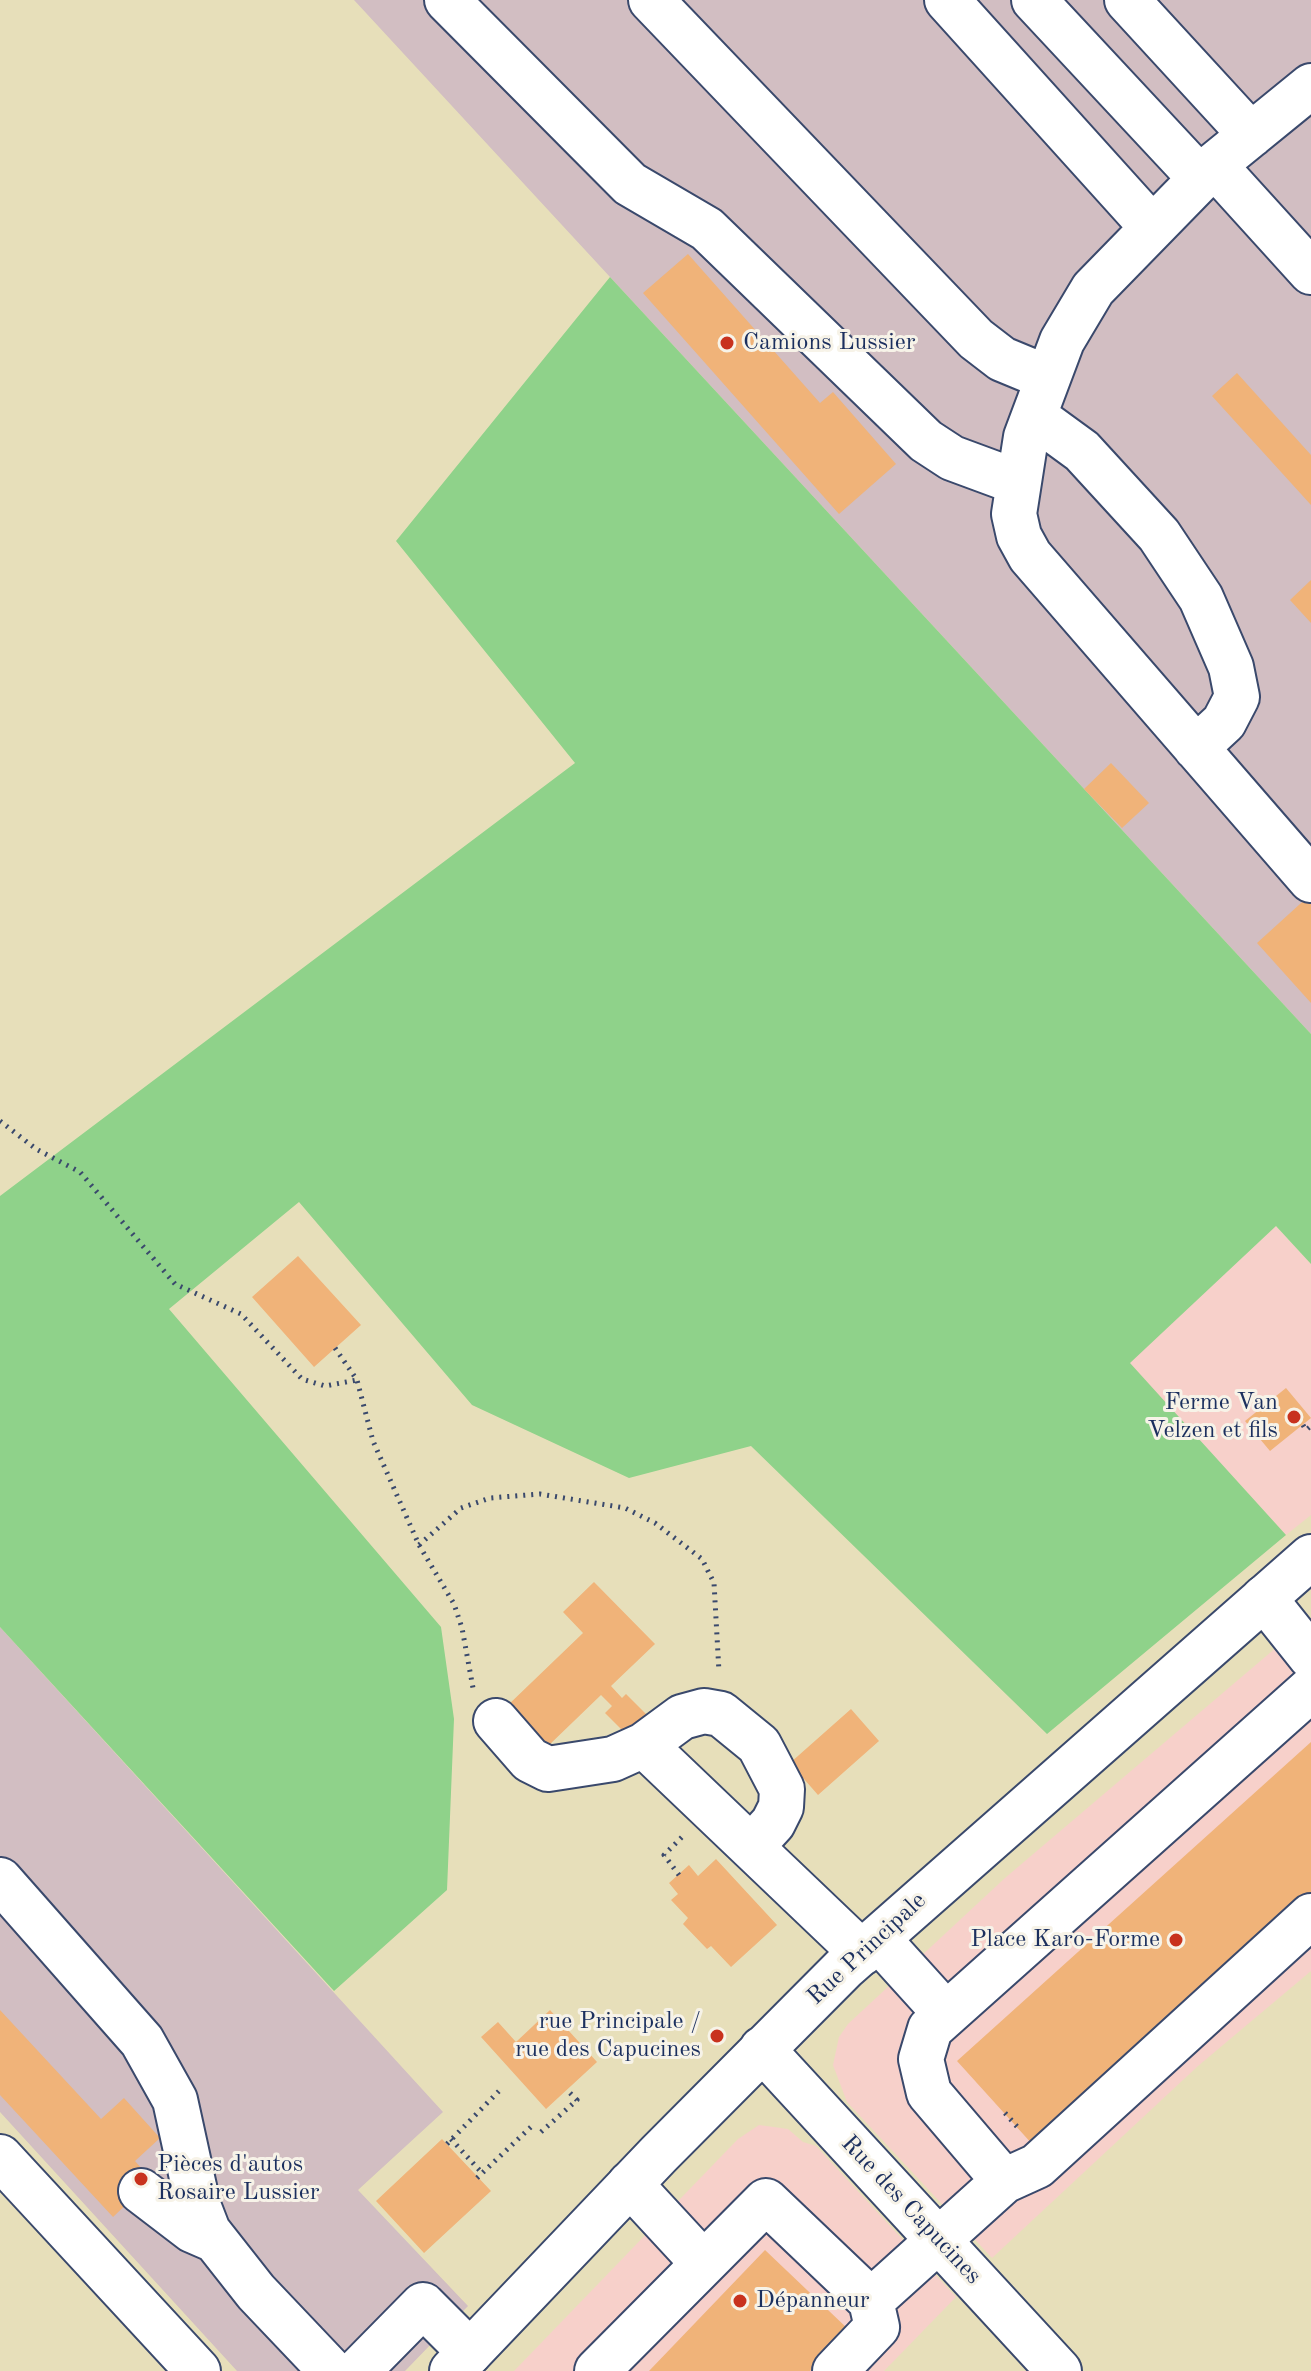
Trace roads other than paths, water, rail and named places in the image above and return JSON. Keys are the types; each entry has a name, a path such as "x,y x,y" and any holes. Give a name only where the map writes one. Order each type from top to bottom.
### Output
{"main road":[{"path":"447,0 630,184 707,229 926,441 952,458 1017,482"},
{"path":"651,0 976,339 1041,397 1082,451 1159,535 1201,598 1231,667 1237,697 1224,722 1196,748"},
{"path":"947,0 1151,226"},
{"path":"1034,0 1311,272"},
{"path":"1127,0 1251,135"},
{"path":"1311,86 1207,171 1093,289 1062,341 1041,397 1017,482 1014,514 1019,536 1030,556 1311,880"},
{"name":"Rue Principale","path":"461,2362 762,2049 870,1946 1311,1557"},
{"path":"1264,1598 1311,1657"},
{"path":"1004,2181 943,2113 923,2078 924,2044 930,2029 1311,1689"},
{"path":"512,1730 530,1760 548,1769 613,1759 644,1745 692,1713 721,1714 759,1745 782,1789 781,1807 773,1823 751,1847"},
{"path":"644,1745 751,1847 945,2013"},
{"path":"0,1880 117,2010 162,2073 178,2113 198,2205 215,2240 256,2292 331,2371"},
{"path":"871,2301 1004,2181 1037,2166 1311,1916"},
{"name":"Rue des Capucines","path":"762,2049 1059,2371"},
{"path":"0,2157 198,2371"},
{"path":"630,2184 703,2263"},
{"path":"141,2191 192,2230 215,2240"},
{"path":"597,2371 766,2201 871,2301 877,2327 835,2371"},
{"path":"358,2371 423,2305 461,2362"}],"place":[{"name":"Camions Lussier","path":"727,343"},
{"name":"Ferme Van Velzen et fils","path":"1294,1417"},
{"name":"Place Karo-Forme","path":"1176,1940"},
{"name":"rue Principale / rue des Capucines","path":"717,2036"},
{"name":"Pièces d'autos Rosaire Lussier","path":"141,2179"},
{"name":"Dépanneur","path":"740,2301"}]}
